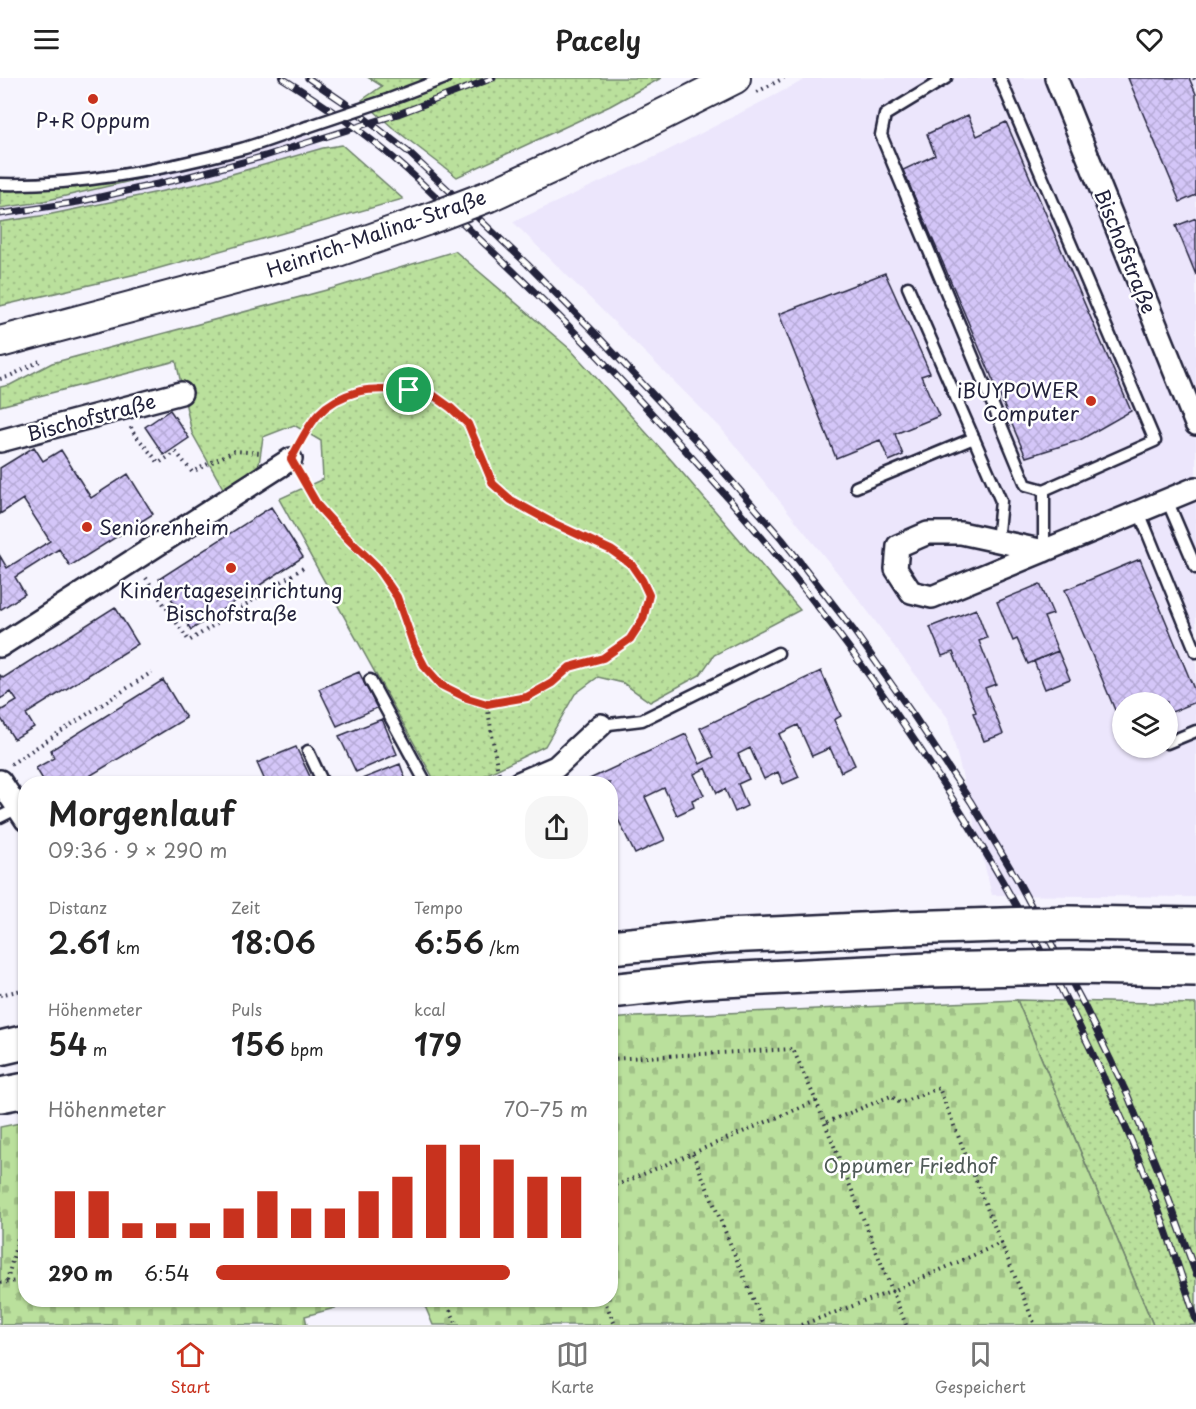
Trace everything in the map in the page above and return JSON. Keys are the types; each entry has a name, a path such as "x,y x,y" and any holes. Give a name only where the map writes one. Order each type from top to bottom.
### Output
{"highway":[{"path":"618,946 725,936 904,928 1069,923 1196,925"},
{"path":"618,990 702,981 928,970 1070,967 1196,969"},
{"path":"0,1048 18,1044"},
{"path":"0,1095 18,1092"}],"main road":[{"name":"Heinrich-Malina-Straße","path":"0,342 332,253 426,220 489,196 616,138 735,78"}],"street":[{"name":"Bischofstraße","path":"1056,78 1196,424"},
{"name":"Bischofstraße","path":"0,441 181,393"},
{"path":"0,646 291,459"},
{"path":"1044,551 961,534 928,534 898,546 896,569 911,592 932,597 1139,512 1196,488"},
{"path":"535,776 556,767 601,724"},
{"path":"5,773 14,815"}],"lane":[{"path":"0,184 70,182 150,170 243,148 390,99 445,78"},
{"path":"946,78 885,115 881,135 1026,485 1044,490 1155,441 1000,78"},
{"path":"908,287 1001,501 997,542"},
{"path":"856,487 974,438"},
{"path":"1044,490 1044,551"},
{"path":"1167,500 1196,568"},
{"path":"1139,512 1196,652"},
{"path":"601,724 642,720 778,653"},
{"path":"370,680 422,776"},
{"path":"1178,738 1196,731"},
{"path":"308,751 320,776"}],"path":[{"path":"1194,78 1196,83"},
{"path":"126,409 132,432 159,463 176,452 192,471 234,451 259,452 291,459 318,506 376,566 397,597 414,646 425,667 441,685 467,698 487,704 527,697 552,683 570,667 603,658 630,639 643,619 649,595 631,564 611,550 511,500 493,484 468,424 433,395 409,390 358,391 328,404 310,424 291,459"},
{"path":"134,560 189,641 303,568"},
{"path":"5,773 152,672"},
{"path":"487,704 500,774"},
{"path":"0,995 18,991"},
{"path":"618,1059 793,1049 906,1325"},
{"path":"825,1123 891,1096 900,1103 939,1088 1035,1325"},
{"path":"618,1185 816,1101"},
{"path":"693,1154 764,1325"},
{"path":"7,1281 18,1238"},
{"path":"801,1325 893,1291 1001,1243"},
{"path":"0,1283 18,1280"},
{"path":"449,1307 457,1325"},
{"path":"607,1307 615,1325"}],"shaded area":[{"path":"808,78 1196,78 1196,897 992,895 948,718 857,597 720,427 513,222 659,155"},
{"path":"306,135 323,148 197,184 47,215 0,222 0,208 35,203 244,155"}],"green space":[{"path":"369,78 661,78 610,106 457,177 393,128 362,100 382,86"},
{"path":"342,145 403,199 149,271 0,306 0,222 47,215 197,184 323,148"},
{"path":"244,155 35,203 0,208 0,191 68,188 155,174"},
{"path":"455,251 570,349 673,462 800,610 714,655 700,675 650,702 623,683 598,677 575,694 545,746 483,776 432,776 279,499 323,479 321,441 294,425 263,437 259,464 246,478 224,490 192,433 176,361 0,406 0,387 10,385 52,363 334,288"},
{"path":"1017,1000 1196,1004 1196,1325 1153,1325"},
{"name":"Oppumer Friedhof","path":"1017,1000 1153,1325 433,1325 425,1307 618,1307 618,1018"},
{"path":"18,1123 18,1307 338,1307 305,1316 307,1325 0,1325 0,1127"}],"building":[{"path":"1128,78 1189,78 1196,94 1196,195 1180,202"},
{"path":"968,115 977,136 1006,122 1131,411 1080,440 1026,457 903,170 935,155 927,134"},
{"path":"1196,218 1196,275 1176,226"},
{"path":"885,273 930,373 921,376 939,416 895,434 903,455 889,461 880,440 836,458 779,314"},
{"path":"170,410 189,438 164,455 145,427"},
{"name":"Seniorenheim","path":"34,447 43,461 61,450 91,498 128,474 153,514 70,566 59,549 15,577 25,594 0,610 0,556 7,568 50,541 23,499 0,514 0,468"},
{"name":"Kindertageseinrichtung Bischofstraße","path":"271,507 303,557 191,630 159,579"},
{"path":"1140,559 1196,694 1196,702 1178,709 1178,692 1112,692 1112,703 1065,590"},
{"path":"1040,584 1053,614 1044,617 1058,651 1028,664 1017,639 1013,641 997,602"},
{"path":"115,607 138,644 26,714 34,727 14,739 0,717 0,711 17,701 11,692 0,699 0,675 3,678"},
{"path":"976,609 987,638 979,641 996,684 985,688 1003,734 984,741 973,713 976,712 953,652 942,656 930,627"},
{"path":"1058,651 1070,679 1045,689 1034,661"},
{"path":"821,671 841,716 834,720 855,765 841,772 830,748 812,756 798,725 779,734 799,777 783,784 778,772 764,779 750,748 738,754 749,779 738,784 747,806 735,812 725,789 717,793 706,768 694,774 704,795 692,800 694,807 677,815 664,788 645,797 665,840 635,854 618,819 618,776 596,776 686,734 700,764 714,757 700,728"},
{"path":"359,672 377,708 337,726 319,689"},
{"path":"163,680 186,718 90,776 41,776 36,768 54,758 51,750"},
{"path":"382,719 397,754 356,772 339,736"},
{"path":"296,747 310,776 263,776 257,763"},
{"path":"400,764 404,776 370,776"}],"railway":[{"path":"282,78 355,128 407,169 577,334 750,523 826,618 881,692 983,848 1072,1011 1147,1179 1196,1320"},
{"path":"308,78 345,103 407,151 527,264 703,448 782,539 854,631 971,802 1018,881 1084,1005 1128,1096 1196,1274"},
{"path":"0,214 78,202 175,180 265,156 398,114 493,78"}],"place":[{"name":"P+R Oppum","path":"93,99"},
{"name":"iBUYPOWER Computer","path":"1091,401"},
{"name":"Seniorenheim","path":"87,527"},
{"name":"Kindertageseinrichtung Bischofstraße","path":"231,568"}],"route":[{"path":"409,390 433,395 468,424 493,484 511,500 611,550 631,564 649,595 643,619 630,639 603,658 570,667 552,683 527,697 487,704 467,698 441,685 425,667 414,646 397,597 376,566 318,506 291,459 310,424 328,404 358,391 409,390"}]}
